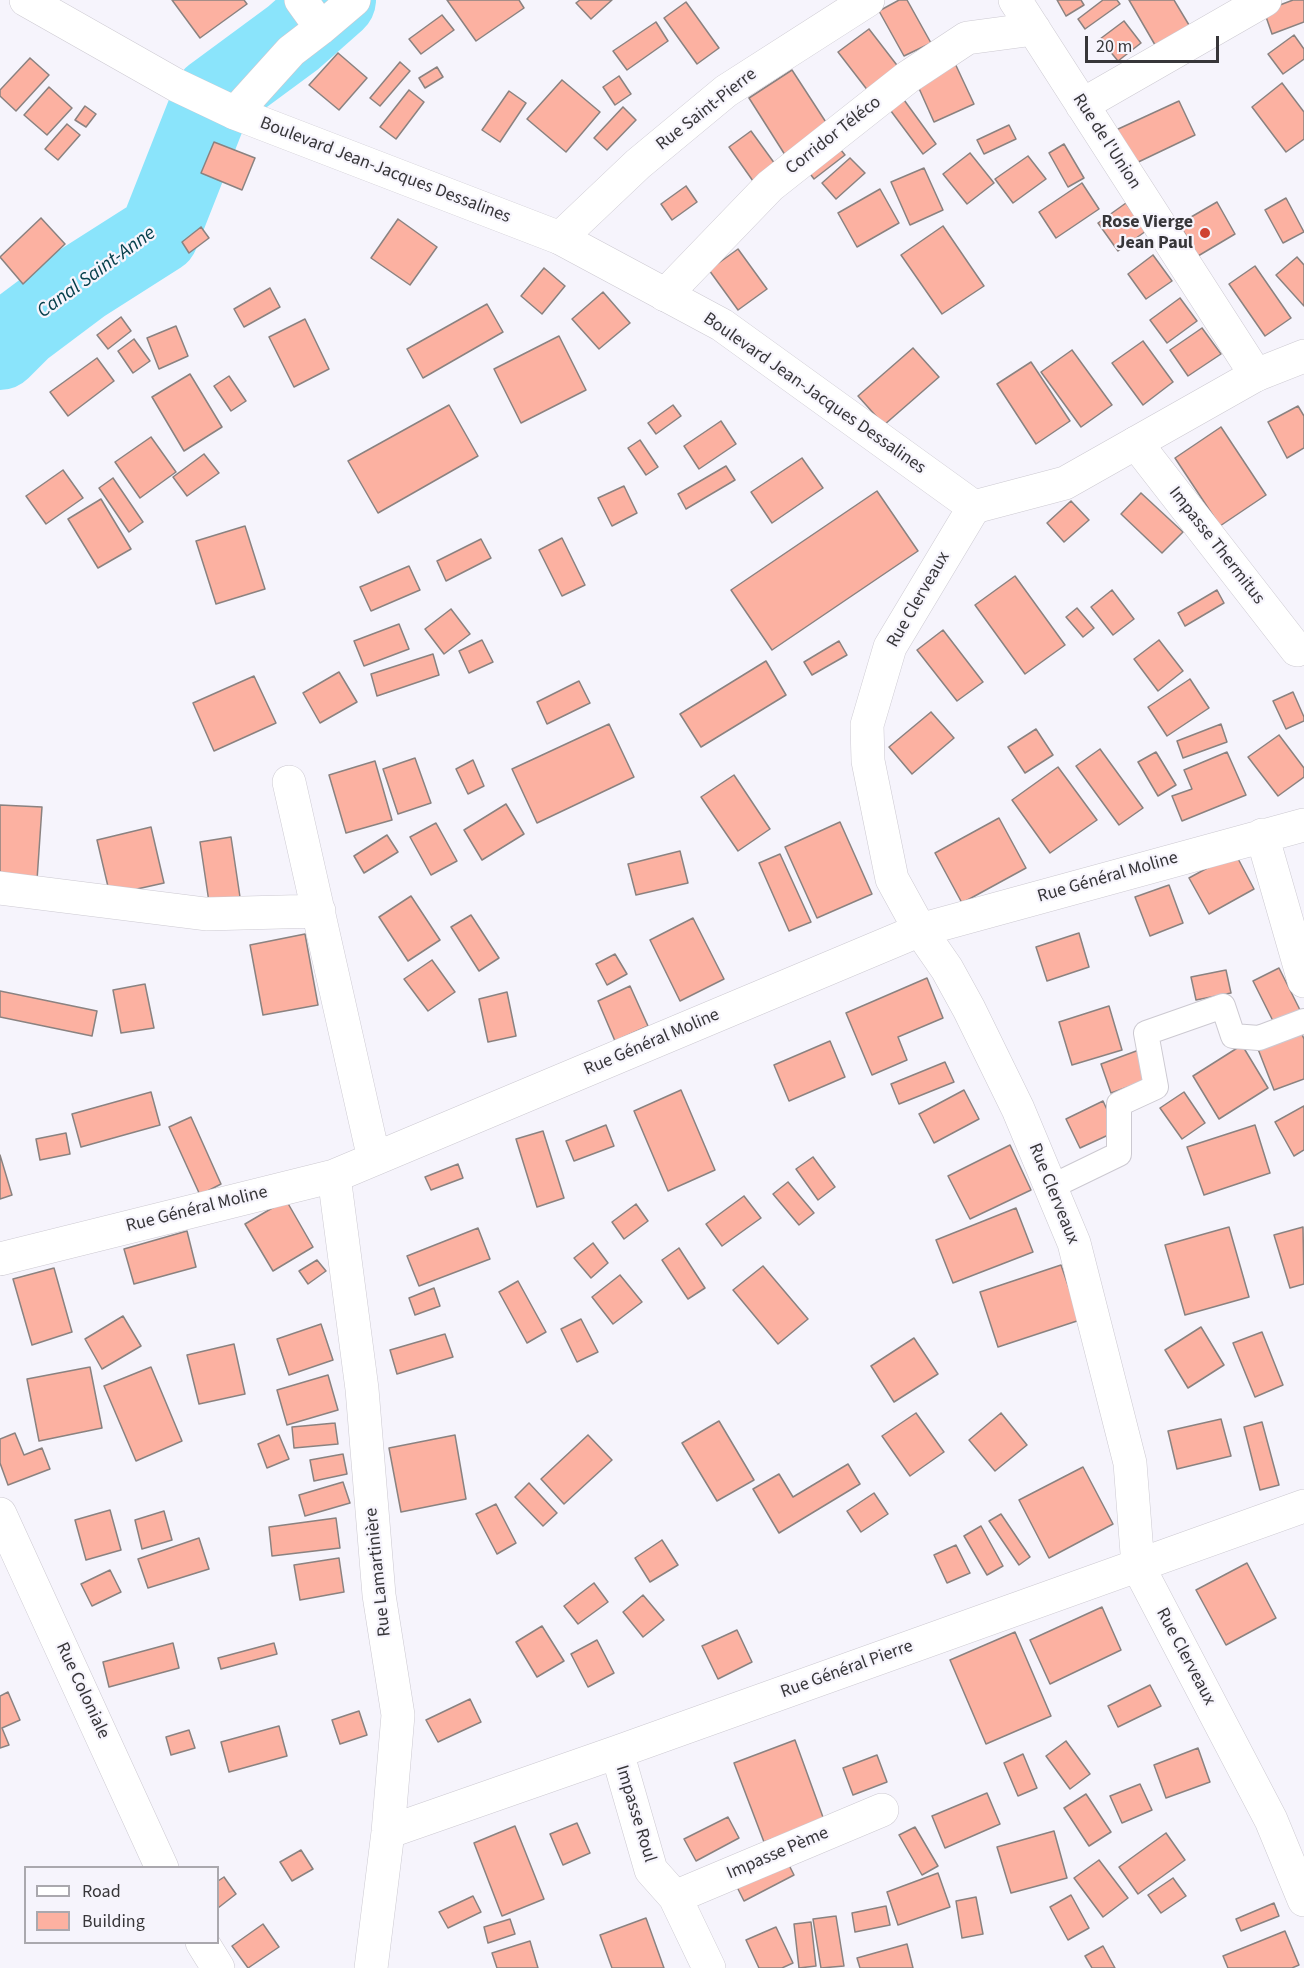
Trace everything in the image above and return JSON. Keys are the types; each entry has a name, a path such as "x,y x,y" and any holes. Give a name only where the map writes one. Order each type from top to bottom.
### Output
{"street":[{"name":"Boulevard Jean-Jacques Dessalines","path":"26,0 176,85 229,109 560,238 722,325 974,507"},
{"path":"301,0 321,28"},
{"path":"229,109 291,51 354,0"},
{"name":"Rue Saint-Pierre","path":"560,238 638,164 726,91 868,0"},
{"name":"Rue de l'Union","path":"1015,0 1256,375"},
{"path":"1082,105 1264,0"},
{"name":"Corridor Téléco","path":"665,295 771,186 908,77 967,38 1034,29"},
{"path":"974,507 1065,483 1256,375 1304,356"},
{"name":"Impasse Thermitus","path":"1136,442 1302,656"},
{"name":"Rue Clerveaux","path":"974,507 890,647 867,725 868,761 892,879 920,930 969,1009 1018,1109 1051,1187 1074,1244 1130,1463 1138,1566 1272,1820 1304,1900"},
{"path":"289,782 374,1159"},
{"name":"Rue Général Moline","path":"0,1259 334,1176 920,930 1304,825"},
{"path":"1262,835 1304,981"},
{"path":"0,888 207,914 319,911"},
{"name":"Rue Lamartinière","path":"334,1176 362,1389 379,1595 398,1715 388,1832 371,1968"},
{"name":"Rue Général Pierre","path":"388,1832 1304,1506"},
{"name":"Rue Coloniale","path":"0,1514 161,1866"},
{"name":"Impasse Roul","path":"617,1752 651,1870 675,1897 709,1968"},
{"name":"Impasse Pème","path":"675,1897 882,1810"},
{"path":"203,1944 218,1968"}],"lane":[{"path":"1051,1187 1119,1154 1119,1104 1156,1087 1146,1033 1223,1006 1233,1036 1259,1038 1304,1021"}],"building":[{"path":"172,0 244,0 247,4 200,38"},
{"path":"447,0 519,0 524,8 476,41"},
{"path":"580,0 612,0 591,19 576,3"},
{"path":"899,0 907,0 931,43 904,56 879,11"},
{"path":"1057,0 1081,0 1084,5 1066,16"},
{"path":"1103,0 1117,0 1120,4 1085,29 1078,19"},
{"path":"1129,0 1174,0 1192,30 1158,50"},
{"path":"1293,0 1304,0 1304,22 1272,34 1264,11"},
{"path":"686,2 719,48 697,64 664,18"},
{"path":"442,15 454,30 421,54 409,39"},
{"path":"1124,21 1141,43 1118,61 1100,39"},
{"path":"656,22 668,41 627,70 613,51"},
{"path":"869,29 903,73 872,96 838,52"},
{"path":"1294,35 1304,49 1304,59 1283,74 1268,54"},
{"path":"338,53 367,78 339,110 309,85"},
{"path":"952,57 974,104 934,122 913,75"},
{"path":"30,58 49,75 16,111 0,96 0,90"},
{"path":"400,62 410,71 380,106 370,98"},
{"path":"437,67 443,77 425,88 419,78"},
{"path":"792,70 831,130 787,158 749,98"},
{"path":"619,76 631,94 615,105 603,87"},
{"path":"562,80 600,112 566,152 527,119"},
{"path":"1282,83 1304,112 1304,139 1286,152 1252,107"},
{"path":"49,87 72,108 47,135 24,115"},
{"path":"409,90 424,102 396,139 380,127"},
{"path":"509,91 526,103 500,142 482,130"},
{"path":"899,93 936,144 923,154 885,103"},
{"path":"1179,101 1195,135 1132,165 1116,130"},
{"path":"85,106 96,114 86,127 75,120"},
{"path":"623,107 636,120 607,150 594,138"},
{"path":"67,124 80,135 58,160 45,149"},
{"path":"1009,125 1016,139 984,154 977,140"},
{"path":"751,131 775,164 753,181 729,147"},
{"path":"832,139 845,155 814,179 802,163"},
{"path":"214,142 255,158 242,190 201,173"},
{"path":"1064,144 1084,178 1068,187 1049,153"},
{"path":"970,153 994,183 967,204 943,174"},
{"path":"1028,156 1046,179 1013,203 995,179"},
{"path":"850,158 865,173 836,199 822,183"},
{"path":"924,168 943,210 910,225 891,182"},
{"path":"1082,183 1099,209 1056,238 1039,212"},
{"path":"686,186 697,202 672,220 661,204"},
{"path":"880,189 899,223 857,247 838,213"},
{"path":"1286,198 1304,232 1283,243 1265,210"},
{"path":"1217,202 1235,234 1198,256 1179,224"},
{"path":"1126,203 1146,231 1118,251 1098,223"},
{"path":"41,218 65,244 23,284 0,257"},
{"path":"398,219 437,247 410,285 371,258"},
{"path":"943,226 984,286 942,314 901,255"},
{"path":"201,227 209,238 189,253 182,242"},
{"path":"738,249 767,289 738,310 709,270"},
{"path":"1153,255 1172,281 1146,299 1128,274"},
{"path":"1297,257 1304,265 1304,306 1276,275"},
{"path":"1255,266 1291,318 1265,336 1229,284"},
{"path":"544,268 565,286 542,314 521,296"},
{"path":"270,288 280,307 244,327 234,309"},
{"path":"603,292 630,323 599,349 572,319"},
{"path":"1180,298 1197,321 1167,343 1150,320"},
{"path":"487,304 503,332 423,378 407,349"},
{"path":"121,317 131,331 108,349 97,335"},
{"path":"305,319 329,369 294,387 269,337"},
{"path":"176,326 188,356 159,369 147,338"},
{"path":"1202,328 1221,354 1188,376 1170,350"},
{"path":"559,336 586,390 521,423 494,369"},
{"path":"134,339 150,361 133,373 118,351"},
{"path":"1143,341 1173,382 1143,405 1112,363"},
{"path":"913,348 939,377 884,425 858,396"},
{"path":"1072,350 1112,405 1081,427 1041,372"},
{"path":"97,358 114,381 68,416 50,392"},
{"path":"1031,362 1070,421 1036,444 997,384"},
{"path":"190,374 222,427 184,451 152,397"},
{"path":"229,376 246,401 231,411 214,386"},
{"path":"449,405 478,456 378,513 348,461"},
{"path":"673,405 681,416 656,434 648,423"},
{"path":"1298,406 1304,416 1304,448 1287,458 1268,422"},
{"path":"721,421 736,444 699,469 684,446"},
{"path":"1221,427 1266,495 1220,526 1175,458"},
{"path":"151,437 176,472 140,498 115,462"},
{"path":"640,440 658,467 646,475 628,448"},
{"path":"204,454 219,473 187,496 173,477"},
{"path":"802,458 823,488 772,523 751,492"},
{"path":"726,466 735,480 686,509 678,494"},
{"path":"63,470 83,498 46,524 26,496"},
{"path":"113,478 143,522 129,532 99,488"},
{"path":"624,486 637,513 612,526 598,498"},
{"path":"877,491 918,551 772,650 731,590"},
{"path":"1141,493 1183,532 1162,553 1121,514"},
{"path":"101,499 131,549 98,568 68,519"},
{"path":"1071,501 1089,520 1064,542 1047,523"},
{"path":"245,526 265,589 216,604 196,541"},
{"path":"562,538 585,585 562,596 539,550"},
{"path":"481,539 491,558 446,581 437,561"},
{"path":"409,566 420,590 371,611 360,587"},
{"path":"1015,576 1065,645 1025,674 975,605"},
{"path":"1112,590 1134,619 1113,635 1091,607"},
{"path":"1217,590 1224,603 1185,626 1178,613"},
{"path":"1077,608 1094,628 1083,637 1066,617"},
{"path":"451,609 470,634 444,654 425,629"},
{"path":"399,624 409,649 364,666 354,641"},
{"path":"943,630 983,682 957,701 917,650"},
{"path":"482,640 493,662 469,673 459,651"},
{"path":"1159,640 1183,671 1158,691 1134,659"},
{"path":"839,641 847,655 812,675 804,662"},
{"path":"433,654 439,675 377,696 371,674"},
{"path":"766,661 786,695 701,747 680,714"},
{"path":"339,672 357,702 320,723 303,693"},
{"path":"254,676 276,723 214,751 193,703"},
{"path":"1190,679 1209,708 1167,736 1148,707"},
{"path":"579,681 590,703 547,724 537,702"},
{"path":"1293,692 1304,721 1286,729 1273,701"},
{"path":"931,712 954,738 912,774 889,747"},
{"path":"609,724 634,777 537,823 512,769"},
{"path":"1221,724 1227,742 1183,758 1177,741"},
{"path":"1036,729 1053,755 1025,773 1008,747"},
{"path":"1279,735 1304,768 1304,777 1278,796 1248,757"},
{"path":"1100,749 1143,808 1119,825 1076,766"},
{"path":"1156,752 1176,785 1158,796 1138,762"},
{"path":"1227,752 1246,795 1182,821 1172,796 1192,789 1184,770"},
{"path":"415,758 431,803 398,814 383,769"},
{"path":"473,760 484,786 468,794 456,769"},
{"path":"375,761 392,820 346,833 329,775"},
{"path":"1058,767 1097,820 1050,853 1012,800"},
{"path":"734,775 770,829 738,851 701,797"},
{"path":"506,804 524,834 482,860 464,830"},
{"path":"0,805 42,807 37,880 0,877"},
{"path":"999,818 1026,868 962,903 935,853"},
{"path":"840,822 872,894 817,918 785,847"},
{"path":"436,823 457,861 431,875 410,837"},
{"path":"151,827 164,883 110,895 97,840"},
{"path":"387,835 398,852 364,873 354,856"},
{"path":"231,837 240,897 209,902 200,842"},
{"path":"680,851 688,883 636,895 628,864"},
{"path":"1235,853 1254,889 1209,914 1189,878"},
{"path":"780,854 811,922 789,931 759,863"},
{"path":"1169,885 1183,923 1150,936 1135,897"},
{"path":"411,896 440,940 408,961 379,917"},
{"path":"471,915 499,958 479,971 451,927"},
{"path":"693,918 724,979 680,1001 650,940"},
{"path":"1079,933 1089,967 1047,981 1036,947"},
{"path":"305,934 318,1005 263,1015 250,945"},
{"path":"615,954 627,974 607,985 596,964"},
{"path":"432,960 455,992 428,1011 404,979"},
{"path":"1279,968 1300,1010 1274,1023 1253,981"},
{"path":"1226,970 1231,993 1196,1000 1191,977"},
{"path":"927,978 943,1018 898,1037 907,1060 872,1075 846,1013"},
{"path":"145,984 154,1028 121,1033 113,990"},
{"path":"630,986 648,1026 615,1041 598,1001"},
{"path":"0,991 97,1011 92,1036 0,1017"},
{"path":"507,992 516,1036 488,1042 479,999"},
{"path":"1109,1006 1122,1050 1072,1065 1059,1022"},
{"path":"1301,1032 1304,1039 1304,1079 1274,1090 1258,1049"},
{"path":"830,1041 845,1077 789,1101 774,1065"},
{"path":"1242,1045 1268,1088 1219,1119 1193,1076"},
{"path":"1139,1050 1150,1079 1111,1093 1101,1064"},
{"path":"945,1062 954,1082 899,1104 891,1084"},
{"path":"681,1090 715,1170 668,1191 634,1111"},
{"path":"964,1090 979,1119 934,1143 919,1114"},
{"path":"151,1092 160,1125 81,1147 72,1114"},
{"path":"1184,1092 1205,1123 1182,1139 1160,1108"},
{"path":"1103,1101 1117,1131 1080,1148 1066,1119"},
{"path":"1304,1106 1304,1150 1294,1156 1275,1122"},
{"path":"191,1117 221,1184 200,1195 169,1127"},
{"path":"606,1125 614,1146 574,1161 566,1141"},
{"path":"1255,1125 1270,1173 1204,1195 1187,1147"},
{"path":"543,1131 564,1198 537,1207 516,1139"},
{"path":"66,1133 70,1154 40,1160 36,1139"},
{"path":"1010,1145 1031,1190 970,1219 948,1176"},
{"path":"0,1155 12,1195 0,1199"},
{"path":"813,1157 835,1187 818,1200 796,1169"},
{"path":"458,1164 463,1178 431,1190 425,1177"},
{"path":"788,1182 814,1213 799,1225 773,1194"},
{"path":"744,1196 761,1218 722,1246 706,1224"},
{"path":"286,1200 313,1247 273,1271 245,1224"},
{"path":"636,1204 648,1221 624,1239 612,1222"},
{"path":"1016,1208 1033,1252 953,1283 936,1240"},
{"path":"1229,1227 1249,1297 1185,1315 1165,1245"},
{"path":"1303,1227 1304,1284 1290,1288 1274,1235"},
{"path":"478,1228 490,1259 419,1286 407,1256"},
{"path":"187,1231 196,1267 134,1284 124,1249"},
{"path":"593,1243 608,1263 591,1278 574,1258"},
{"path":"679,1248 705,1288 688,1299 662,1260"},
{"path":"317,1260 326,1271 308,1284 299,1271"},
{"path":"1061,1265 1080,1320 998,1347 980,1292"},
{"path":"763,1266 808,1319 778,1344 733,1290"},
{"path":"54,1268 72,1332 32,1345 13,1279"},
{"path":"620,1275 642,1302 613,1324 592,1297"},
{"path":"518,1281 546,1332 527,1343 499,1292"},
{"path":"434,1288 440,1306 415,1315 409,1298"},
{"path":"123,1316 141,1346 102,1369 85,1339"},
{"path":"581,1319 598,1352 577,1362 561,1329"},
{"path":"321,1324 333,1360 289,1375 277,1339"},
{"path":"1201,1327 1224,1365 1188,1388 1165,1350"},
{"path":"1262,1332 1283,1385 1255,1397 1233,1343"},
{"path":"445,1334 453,1357 397,1374 390,1350"},
{"path":"914,1338 938,1374 894,1402 871,1366"},
{"path":"234,1344 245,1394 199,1404 187,1355"},
{"path":"90,1367 102,1428 39,1441 27,1379"},
{"path":"151,1367 182,1441 136,1461 104,1386"},
{"path":"328,1375 338,1410 287,1425 277,1390"},
{"path":"916,1413 944,1452 910,1476 882,1436"},
{"path":"1001,1413 1027,1445 995,1471 969,1440"},
{"path":"1221,1419 1231,1456 1177,1469 1168,1431"},
{"path":"719,1421 754,1480 717,1501 682,1443"},
{"path":"1262,1422 1279,1485 1260,1490 1244,1427"},
{"path":"335,1423 338,1444 294,1448 292,1427"},
{"path":"15,1433 24,1455 42,1448 50,1469 8,1485 0,1463 0,1439"},
{"path":"279,1435 289,1459 267,1468 258,1444"},
{"path":"455,1435 466,1499 401,1512 389,1448"},
{"path":"588,1435 612,1460 564,1504 541,1479"},
{"path":"343,1454 347,1474 314,1481 310,1460"},
{"path":"848,1464 860,1484 779,1533 753,1489 779,1474 793,1497"},
{"path":"1083,1467 1113,1524 1049,1558 1019,1500"},
{"path":"343,1482 350,1503 305,1516 299,1495"},
{"path":"529,1483 557,1513 543,1526 515,1497"},
{"path":"874,1493 888,1514 861,1532 847,1511"},
{"path":"496,1504 516,1543 497,1554 476,1514"},
{"path":"110,1510 121,1550 86,1560 75,1520"},
{"path":"164,1511 172,1540 142,1549 135,1520"},
{"path":"1001,1514 1030,1557 1019,1565 989,1521"},
{"path":"336,1518 340,1548 272,1556 269,1527"},
{"path":"981,1526 1003,1566 987,1575 964,1536"},
{"path":"199,1538 209,1569 148,1588 138,1559"},
{"path":"662,1540 678,1565 650,1582 635,1558"},
{"path":"956,1545 970,1573 947,1583 934,1555"},
{"path":"339,1558 344,1592 300,1600 294,1565"},
{"path":"1247,1563 1276,1618 1226,1645 1196,1590"},
{"path":"110,1570 121,1592 92,1606 81,1584"},
{"path":"594,1583 608,1602 578,1624 564,1606"},
{"path":"643,1595 664,1620 643,1637 623,1612"},
{"path":"1102,1607 1121,1650 1050,1684 1030,1640"},
{"path":"542,1626 564,1661 537,1677 516,1642"},
{"path":"737,1630 752,1662 718,1679 702,1646"},
{"path":"1015,1632 1051,1716 986,1744 950,1660"},
{"path":"597,1640 614,1673 588,1687 571,1654"},
{"path":"173,1643 179,1668 109,1687 103,1662"},
{"path":"274,1643 277,1654 221,1669 218,1658"},
{"path":"1150,1685 1161,1706 1118,1727 1108,1706"},
{"path":"8,1692 20,1720 2,1728 9,1745 0,1748 0,1696"},
{"path":"470,1699 481,1722 438,1742 426,1720"},
{"path":"359,1711 367,1735 340,1744 332,1720"},
{"path":"279,1726 287,1756 229,1772 221,1742"},
{"path":"189,1730 195,1748 171,1755 166,1737"},
{"path":"795,1740 824,1820 764,1842 734,1763"},
{"path":"1066,1741 1090,1774 1070,1789 1046,1756"},
{"path":"1198,1748 1210,1782 1166,1798 1154,1765"},
{"path":"1023,1754 1037,1788 1018,1796 1004,1763"},
{"path":"877,1755 887,1782 853,1795 843,1768"},
{"path":"1140,1784 1152,1810 1122,1823 1110,1796"},
{"path":"987,1793 1000,1824 945,1848 932,1816"},
{"path":"1086,1794 1111,1832 1089,1846 1064,1808"},
{"path":"728,1817 739,1838 696,1861 684,1839"},
{"path":"577,1823 590,1853 563,1865 550,1834"},
{"path":"515,1826 544,1899 502,1916 474,1843"},
{"path":"915,1827 938,1866 922,1875 899,1835"},
{"path":"1054,1831 1067,1878 1011,1893 997,1847"},
{"path":"1166,1833 1185,1860 1138,1894 1119,1867"},
{"path":"301,1850 313,1869 292,1881 280,1862"},
{"path":"786,1859 794,1875 744,1901 736,1885"},
{"path":"1099,1860 1128,1898 1103,1917 1074,1878"},
{"path":"938,1873 950,1907 898,1925 887,1892"},
{"path":"224,1877 236,1894 219,1907 219,1880"},
{"path":"1173,1878 1186,1896 1161,1913 1148,1895"},
{"path":"1071,1895 1089,1928 1068,1940 1050,1907"},
{"path":"473,1896 481,1912 448,1928 439,1912"},
{"path":"976,1897 983,1934 962,1938 956,1901"},
{"path":"1274,1903 1279,1916 1241,1931 1236,1919"},
{"path":"886,1906 890,1925 855,1932 852,1913"},
{"path":"836,1916 844,1966 821,1968 813,1919"},
{"path":"646,1918 664,1968 612,1968 600,1935"},
{"path":"510,1919 515,1934 488,1943 484,1927"},
{"path":"811,1922 816,1966 799,1968 794,1924"},
{"path":"263,1924 279,1947 248,1968 232,1946"},
{"path":"776,1927 793,1963 782,1968 759,1968 746,1940"},
{"path":"1285,1931 1299,1965 1292,1968 1228,1968 1223,1956"},
{"path":"530,1941 538,1968 497,1968 492,1953"},
{"path":"907,1944 913,1968 860,1968 857,1958"},
{"path":"1103,1946 1115,1968 1092,1968 1085,1956"}],"waterway":[{"name":"Canal Saint-Anne","path":"0,350 22,328 82,283 159,234 213,97 293,38 336,0"}],"place":[{"name":"Rose Vierge Jean Paul","path":"1205,233"}]}
